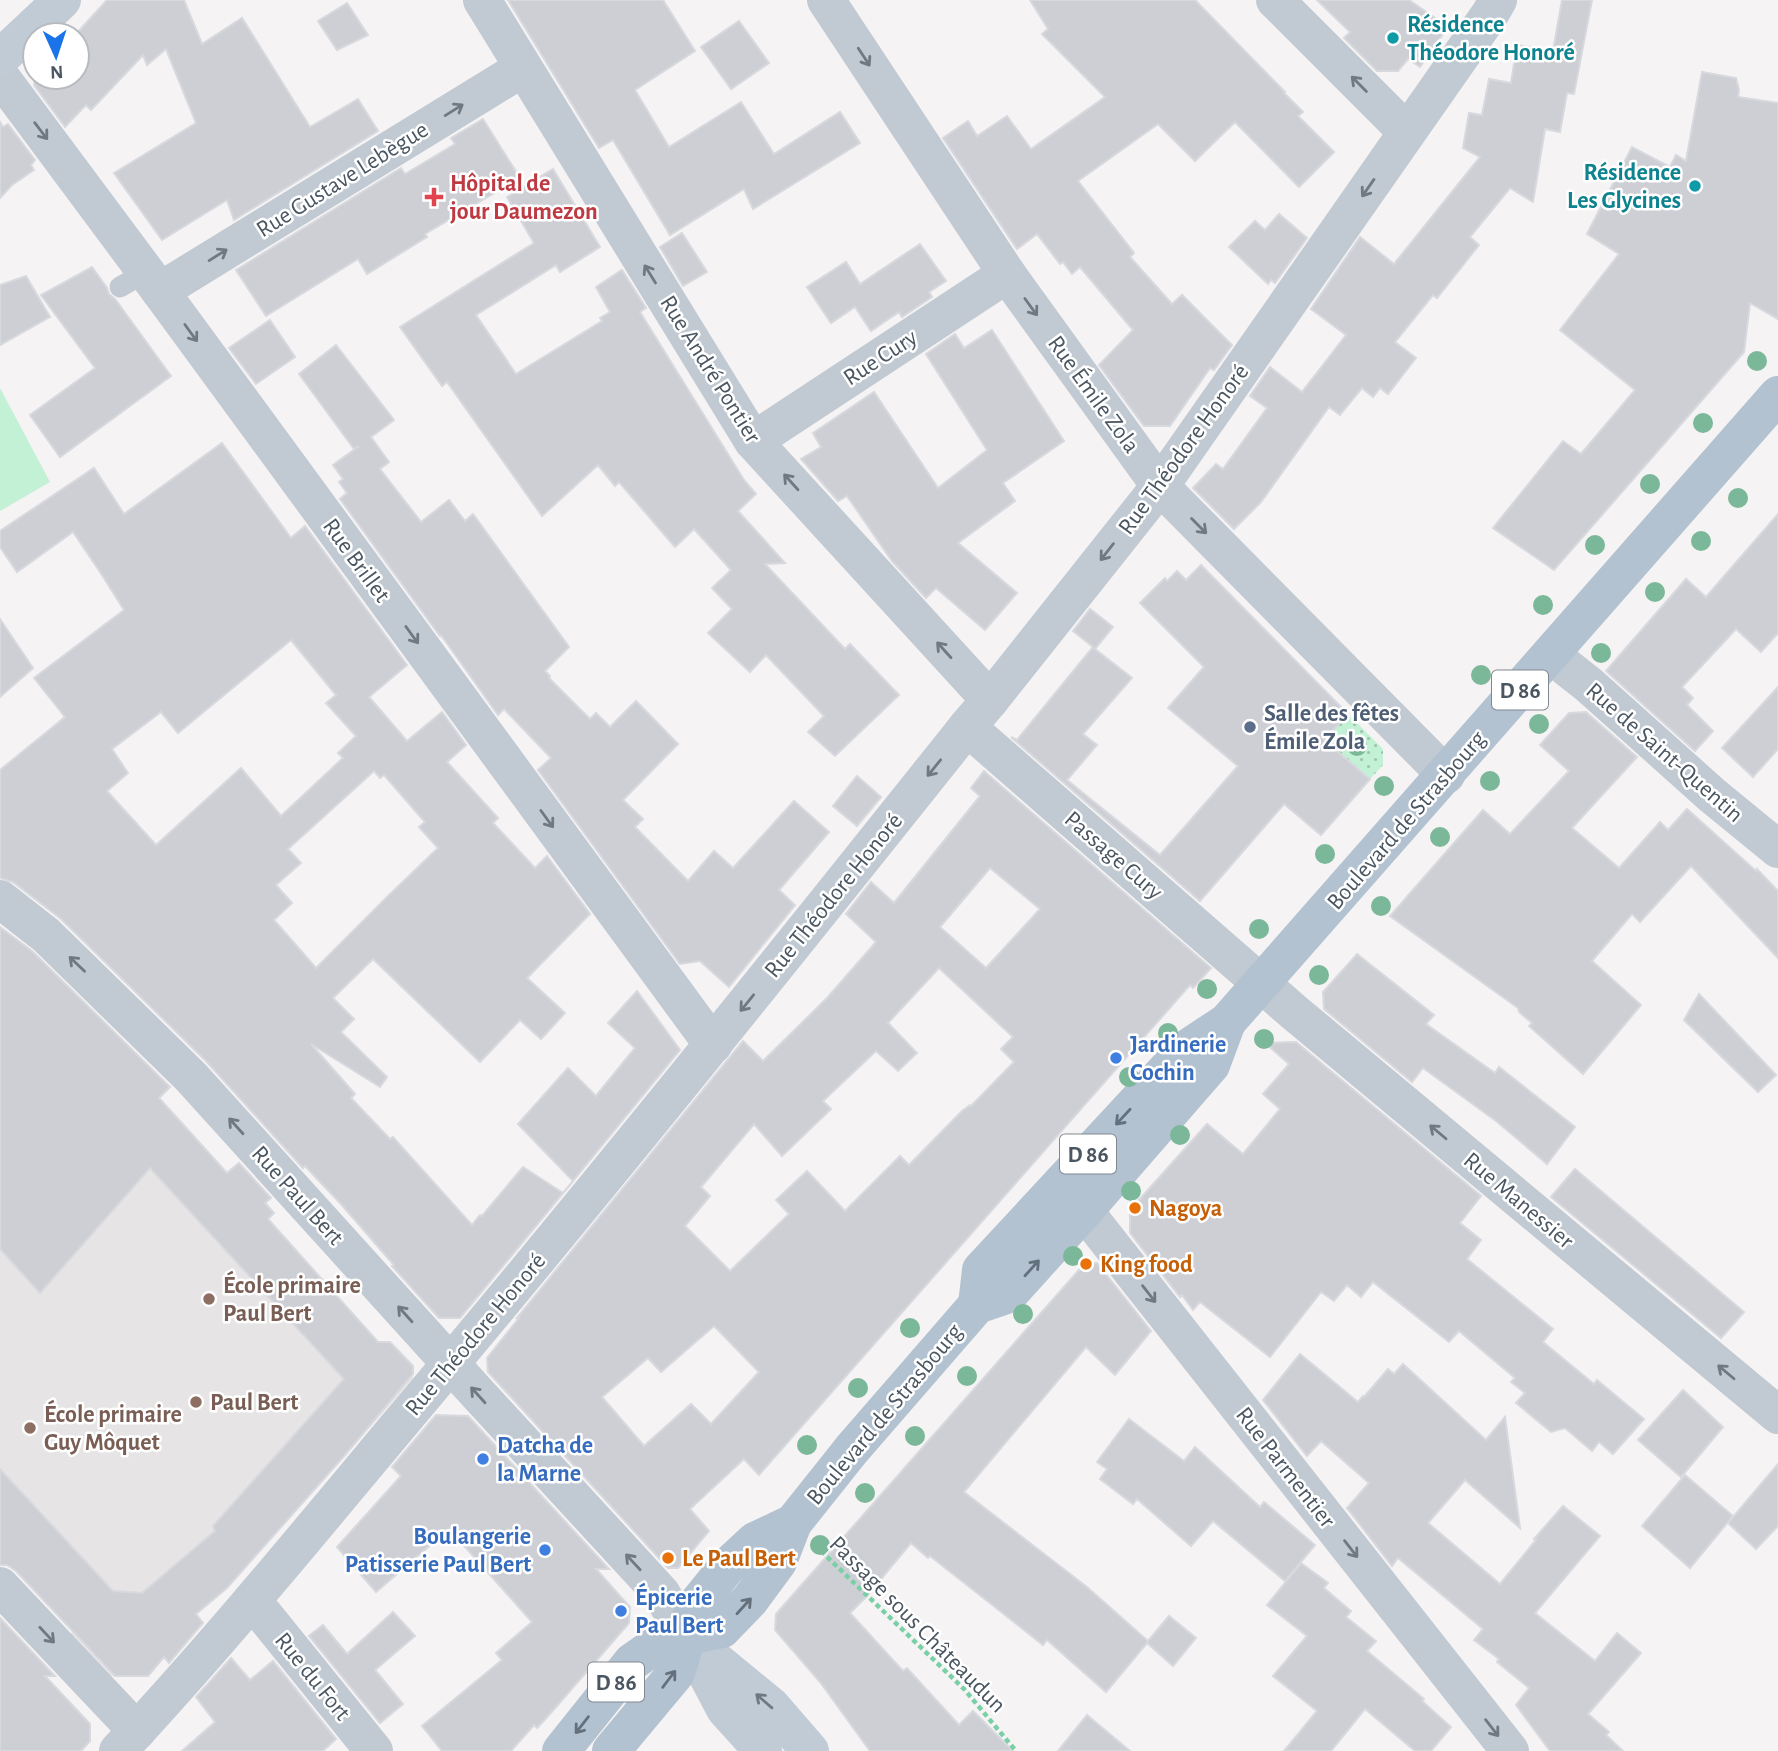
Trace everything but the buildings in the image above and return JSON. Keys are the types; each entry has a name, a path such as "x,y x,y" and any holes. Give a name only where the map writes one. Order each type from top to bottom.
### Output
{"main road":[{"name":"Boulevard de Strasbourg","path":"561,1751 632,1662 662,1642 722,1629 750,1600 778,1562 793,1523 852,1449 977,1305 981,1270 1073,1197 1186,1049 1227,1022 1778,395"},
{"name":"D 86","path":"611,1751 676,1673 687,1637"}],"street":[{"path":"0,58 62,0"},
{"name":"Rue André Pontier","path":"482,0 753,441 979,714"},
{"name":"Rue Émile Zola","path":"826,0 1007,274 1160,486 1446,775"},
{"path":"1275,0 1407,132"},
{"name":"Rue Théodore Honoré","path":"127,1741 251,1602 451,1364 713,1045 1160,486 1498,0"},
{"name":"Rue Gustave Lebègue","path":"142,283 523,68"},
{"name":"Rue Brillet","path":"0,76 142,283 713,1045"},
{"name":"Rue Cury","path":"753,441 1007,274"},
{"name":"Rue de Saint-Quentin","path":"1551,655 1778,849"},
{"name":"Passage Cury","path":"979,714 1261,984"},
{"name":"Rue Paul Bert","path":"0,899 46,935 191,1077 661,1593 687,1637"},
{"name":"Rue Manessier","path":"1261,984 1778,1415"},
{"name":"Rue Parmentier","path":"1073,1197 1510,1751"},
{"path":"0,1586 127,1741"},
{"name":"Rue du Fort","path":"251,1602 374,1751"},
{"path":"687,1637 725,1709 763,1751"},
{"path":"687,1637 771,1706 810,1751"}],"path":[{"name":"Passage sous Châteaudun","path":"793,1523 964,1689 1016,1751"}],"shaded area":[{"name":"Paul Bert","path":"160,1099 226,1172 233,1167 274,1213 268,1220 378,1341 390,1342 413,1366 413,1379 227,1588 178,1630 183,1636 148,1676 102,1676 67,1637 73,1631 0,1553 0,1216"}],"green space":[{"path":"0,388 50,482 0,511"},
{"path":"1348,714 1383,749 1383,765 1370,779 1324,740"}],"place":[{"name":"Résidence Théodore Honoré","path":"1393,38"},
{"name":"Résidence Les Glycines","path":"1695,186"},
{"name":"Hôpital de jour Daumezon","path":"434,197"},
{"name":"Salle des fêtes Émile Zola","path":"1250,727"},
{"name":"Jardinerie Cochin","path":"1116,1058"},
{"name":"Nagoya","path":"1135,1208"},
{"name":"King food","path":"1086,1264"},
{"name":"École primaire Paul Bert","path":"209,1299"},
{"name":"Paul Bert","path":"196,1402"},
{"name":"École primaire Guy Môquet","path":"30,1428"},
{"name":"Datcha de la Marne","path":"483,1459"},
{"name":"Boulangerie Patisserie Paul Bert","path":"545,1550"},
{"name":"Le Paul Bert","path":"668,1558"},
{"name":"Épicerie Paul Bert","path":"621,1611"}]}
